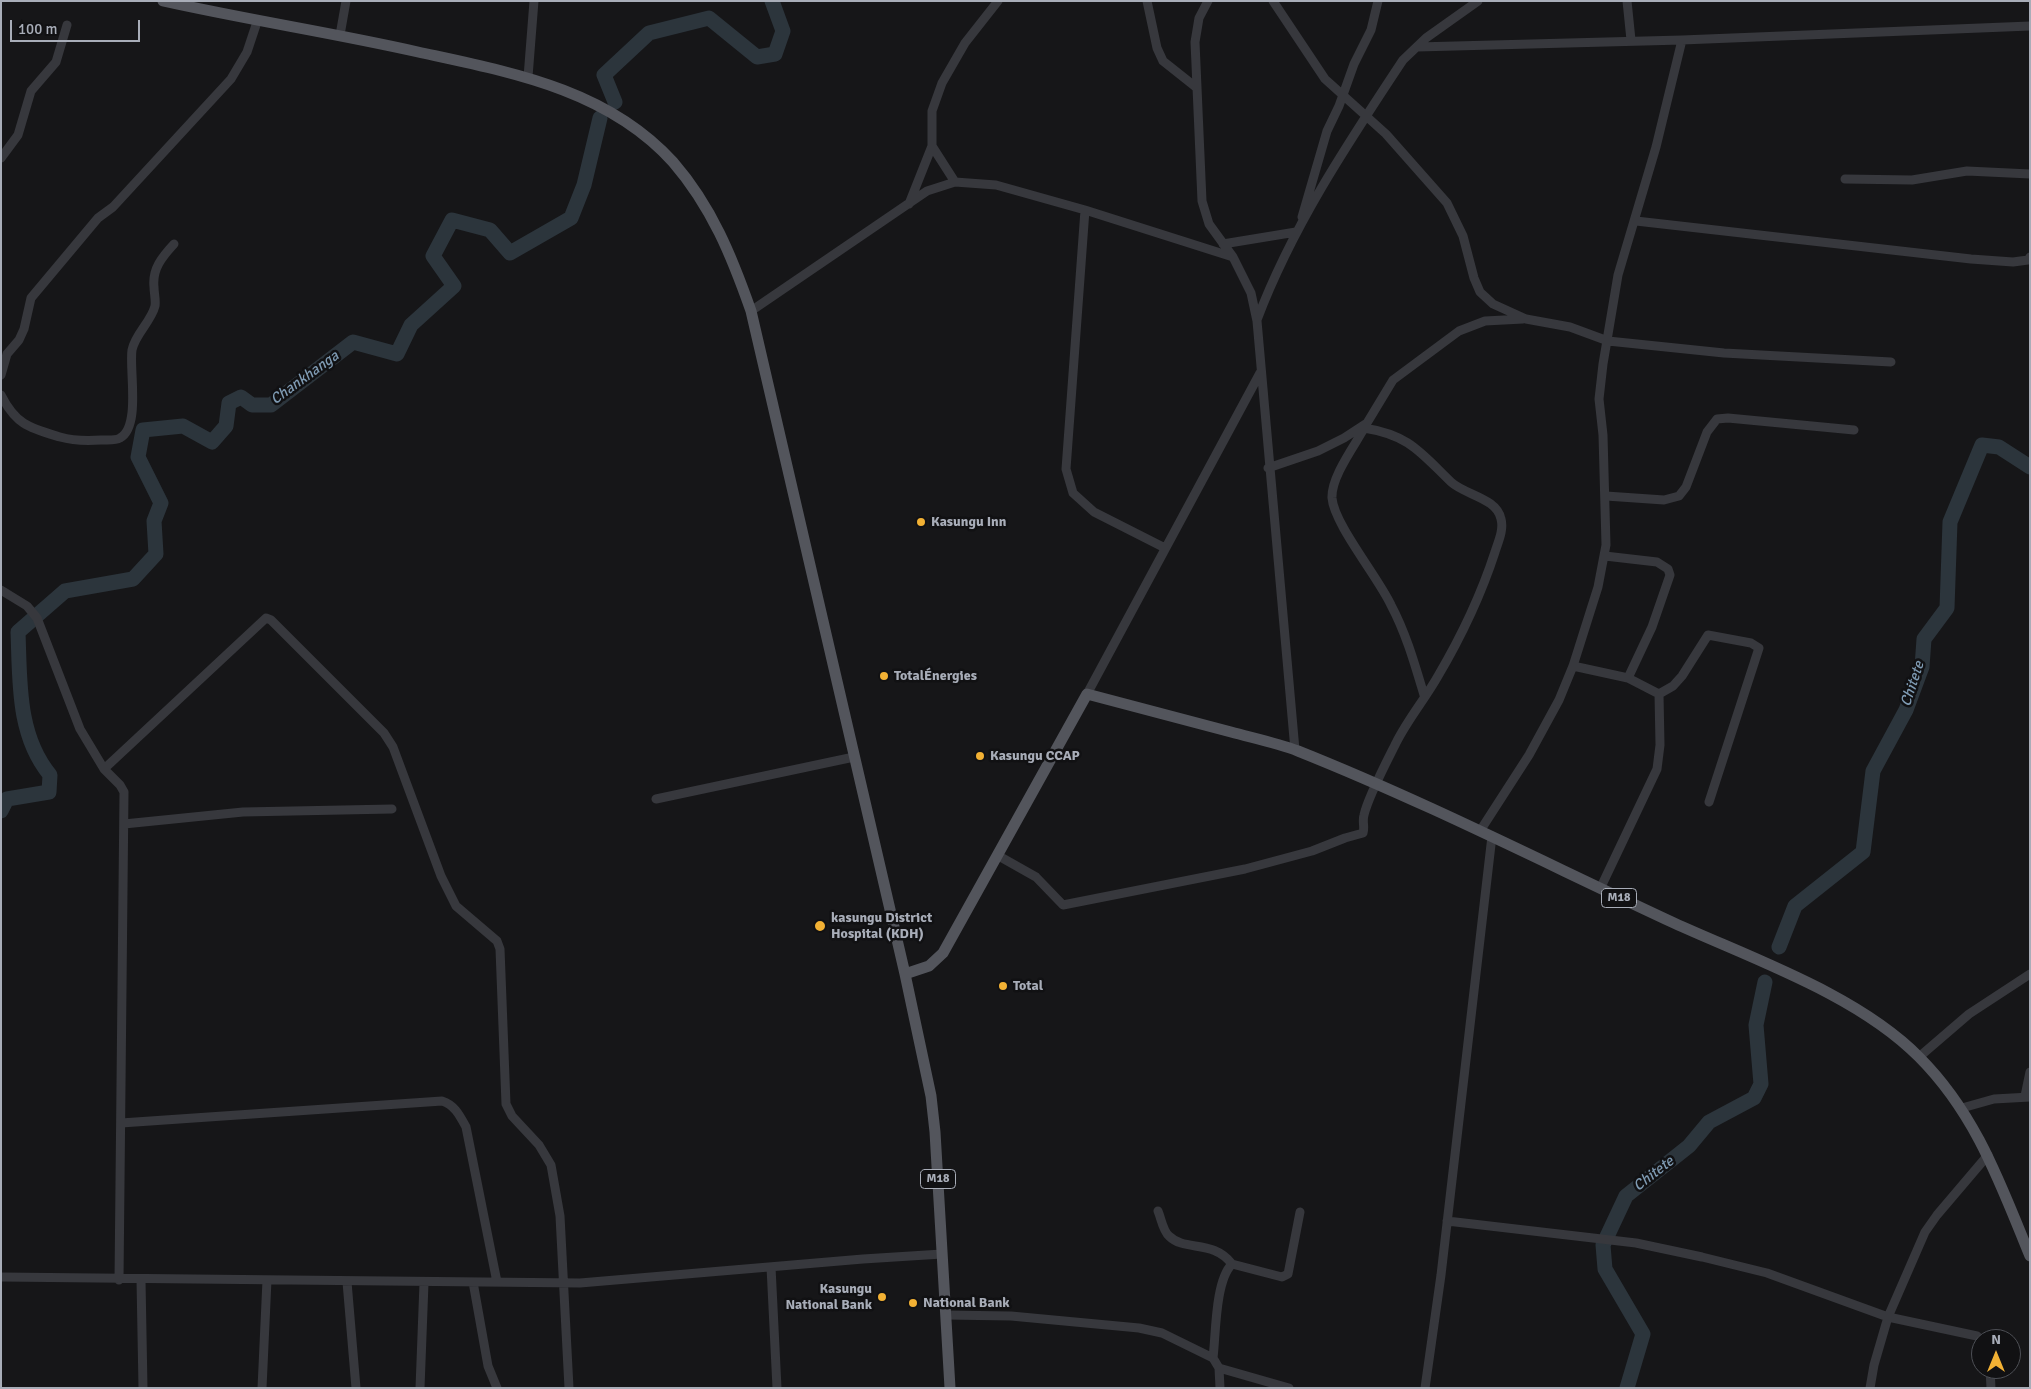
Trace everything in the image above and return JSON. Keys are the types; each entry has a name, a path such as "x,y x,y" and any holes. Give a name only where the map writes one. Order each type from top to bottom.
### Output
{"main road":[{"path":"163,1 257,22 340,35 528,77 589,100 612,112 630,124 673,162 707,208 732,255 751,311 905,974 937,961 1087,694"},
{"name":"M18","path":"1087,694 1294,750 1492,836 1600,889 1834,996 1875,1021 1919,1056 1962,1108 1988,1155 2030,1256"},
{"name":"M18","path":"905,974 934,1114 950,1388"}],"street":[{"path":"340,35 346,1"},
{"path":"528,77 534,1"},
{"path":"909,204 932,146 932,111 942,83 965,42 998,1"},
{"path":"1147,1 1157,48 1163,61 1197,88"},
{"path":"1208,1 1199,18 1196,34 1202,201 1209,224 1233,257 1251,293 1257,321 1268,468 1294,750"},
{"path":"1273,1 1315,66 1342,96 1367,116 1426,176 1447,203 1463,236 1474,278 1480,292 1493,304 1526,319"},
{"path":"1298,229 1318,159 1354,64 1371,30 1378,1"},
{"path":"1257,321 1277,270 1298,229 1403,60 1417,47 1478,1"},
{"path":"1627,1 1631,40"},
{"path":"1,375 7,354 19,340 24,329 31,298 98,218 113,207 231,79 247,52 257,22"},
{"path":"1,158 18,135 31,91 56,62 67,25"},
{"path":"1417,47 1682,40 2030,26"},
{"path":"1480,831 1543,732 1573,666 1588,622 1605,556 1606,496 1599,399 1618,275 1636,221 1682,40"},
{"path":"932,146 954,182"},
{"path":"1845,179 1912,180 1966,171 2030,174"},
{"path":"751,311 927,191 954,182 996,185 1085,210 1233,257"},
{"path":"1085,210 1066,469 1073,493 1094,512 1165,548"},
{"path":"1636,221 1971,259 2013,262 2028,260 2030,257"},
{"path":"1224,244 1298,229"},
{"path":"1,395 15,417 23,424 44,433 76,440 119,439 130,423 132,409 132,350 155,306 155,271 161,259 174,244"},
{"path":"1424,695 1410,650 1392,606 1340,521 1332,497 1337,476 1393,380 1429,351 1459,332 1485,321 1526,319 1570,327 1608,342 1724,353 1891,362"},
{"path":"1087,694 1261,373"},
{"path":"1606,496 1664,500 1679,496 1686,487 1707,432 1717,419 1728,418 1854,430"},
{"path":"997,855 1036,877 1063,905 1076,904 1244,869 1312,851 1345,838 1363,834 1364,813 1400,733 1438,677 1468,619 1489,570 1502,529 1502,520 1498,512 1480,498 1457,488 1403,438 1366,426 1318,451 1268,468"},
{"path":"1605,556 1658,562 1668,568 1670,575 1652,627 1628,678"},
{"path":"1,590 27,606 37,618 80,729 104,769 120,785 124,792 119,1280"},
{"path":"104,769 266,618 271,620 384,733 393,747 441,876 456,906 497,941 500,949 506,1104 512,1116 539,1145 551,1165 560,1216 569,1388"},
{"path":"1659,694 1673,686 1682,676 1708,635 1751,643 1759,648 1709,802"},
{"path":"1573,666 1628,678 1659,694"},
{"path":"1600,889 1657,769 1660,746 1659,694"},
{"path":"656,799 854,757"},
{"path":"124,824 243,812 392,810"},
{"path":"1425,1388 1447,1221 1492,836"},
{"path":"1919,1056 1969,1014 2030,974"},
{"path":"1962,1108 1994,1099 2027,1096 2030,1072"},
{"path":"120,1123 442,1101 448,1103 460,1117 468,1134 497,1282"},
{"path":"1870,1388 1874,1365 1888,1317 1925,1232 1988,1155"},
{"path":"1158,1211 1168,1236 1177,1241 1216,1250 1226,1255 1232,1264 1282,1277 1288,1274 1300,1212"},
{"path":"1447,1221 1627,1242 1702,1257 1767,1273 1888,1317 1971,1335"},
{"path":"1,1277 119,1280 563,1283 942,1254"},
{"path":"1213,1358 1218,1308 1226,1270 1232,1264"},
{"path":"770,1267 777,1388"},
{"path":"141,1280 144,1388"},
{"path":"262,1388 268,1280"},
{"path":"347,1282 356,1388"},
{"path":"473,1282 488,1366 497,1388"},
{"path":"420,1388 424,1283"},
{"path":"946,1315 1011,1316 1139,1328 1162,1333 1213,1358 1219,1368 1220,1388"},
{"path":"1219,1368 1289,1388"}],"waterway":[{"name":"Chankhanga","path":"615,102 604,75 649,33 709,18 757,57 775,54 783,31 772,1"},
{"name":"Chankhanga","path":"1,811 7,799 49,792 50,775 31,743 22,707 18,632 65,591 133,579 156,554 154,521 161,503 138,457 143,430 183,426 212,442 226,426 229,403 241,397 252,405 271,405 353,342 397,354 411,325 454,286 433,256 452,220 490,230 510,253 571,218 584,185 600,118"},
{"name":"Chitete","path":"1779,947 1795,906 1863,852 1873,771 1906,710 1922,667 1924,639 1947,608 1950,522 1982,445 1999,447 2030,467"},
{"name":"Chitete","path":"1627,1388 1643,1334 1605,1269 1603,1245 1626,1196 1689,1146 1709,1122 1754,1098 1761,1084 1756,1025 1765,982"}],"place":[{"name":"Kasungu Inn","path":"921,522"},
{"name":"TotalÉnergies","path":"884,676"},
{"name":"Kasungu CCAP","path":"980,756"},
{"name":"kasungu District Hospital (KDH)","path":"820,926"},
{"name":"Total","path":"1003,986"},
{"name":"Kasungu National Bank","path":"882,1297"},
{"name":"National Bank","path":"913,1303"}]}
